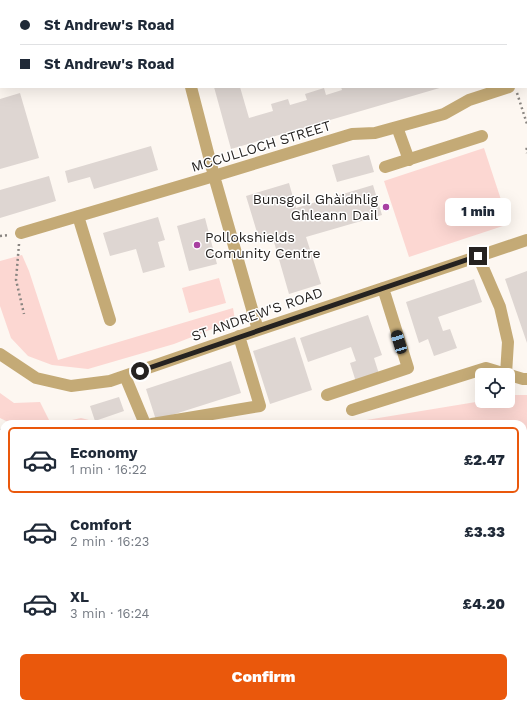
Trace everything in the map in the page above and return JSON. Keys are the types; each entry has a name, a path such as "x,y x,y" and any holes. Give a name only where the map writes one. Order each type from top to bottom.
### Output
{"street":[{"path":"191,88 214,176 258,330"},
{"name":"MCCULLOCH STREET","path":"20,233 352,134 375,134 444,114 469,100 506,88"},
{"path":"397,127 409,160"},
{"path":"385,167 482,136"},
{"path":"78,216 110,320"},
{"name":"ST ANDREW'S ROAD","path":"0,354 36,378 71,386 110,381 238,336 527,240"},
{"path":"478,256 500,308 508,342 506,368"},
{"path":"327,395 408,368 383,288"},
{"path":"176,420 260,406 238,336"},
{"path":"352,410 475,371"},
{"path":"125,376 143,420"},
{"path":"515,377 527,379"}],"path":[{"path":"515,88 527,124"},
{"path":"527,148 527,153"},
{"path":"0,236 20,233 16,280 24,314"}],"shaded area":[{"path":"484,148 509,224 409,257 384,181"},
{"path":"22,255 29,271 58,360 233,308 235,320 174,344 88,369 52,365 28,356 11,338 0,306 0,261"},
{"path":"219,278 226,303 189,313 182,288"},
{"path":"0,393 14,403 40,402 49,420 4,420 0,418"},
{"path":"515,395 527,395 527,420 366,420 475,402 475,408 515,408"},
{"path":"81,418 89,420 72,420"}],"building":[{"path":"214,88 240,88 249,118 273,111 271,104 288,99 290,105 307,100 305,94 324,88 326,95 342,90 341,88 440,88 231,149"},
{"path":"20,93 39,158 0,169 0,99"},
{"path":"151,146 158,170 94,189 90,177 68,183 65,171"},
{"path":"369,155 374,172 337,182 332,165"},
{"path":"49,176 56,201 0,218 0,190"},
{"path":"289,183 296,208 373,185 382,215 306,237 321,284 289,294 272,235 259,239 246,196"},
{"path":"158,217 165,240 158,242 165,267 143,273 136,249 110,256 103,233"},
{"name":"Pollokshields Comunity Centre","path":"205,218 217,264 189,271 177,226"},
{"path":"527,271 527,343 505,279"},
{"path":"474,279 482,302 438,317 443,331 450,329 457,348 434,356 428,339 419,343 406,302"},
{"path":"368,315 382,355 374,358 379,374 356,382 350,363 356,361 351,347 308,362 300,338"},
{"path":"295,337 312,390 270,404 253,351"},
{"path":"231,361 241,393 156,420 146,389"},
{"path":"119,397 124,411 95,420 90,406"}],"place":[{"name":"Bunsgoil Ghàidhlig Ghleann Dail","path":"386,207"},
{"name":"Pollokshields Comunity Centre","path":"197,245"}],"route":[{"path":"140,371 478,256"}]}
